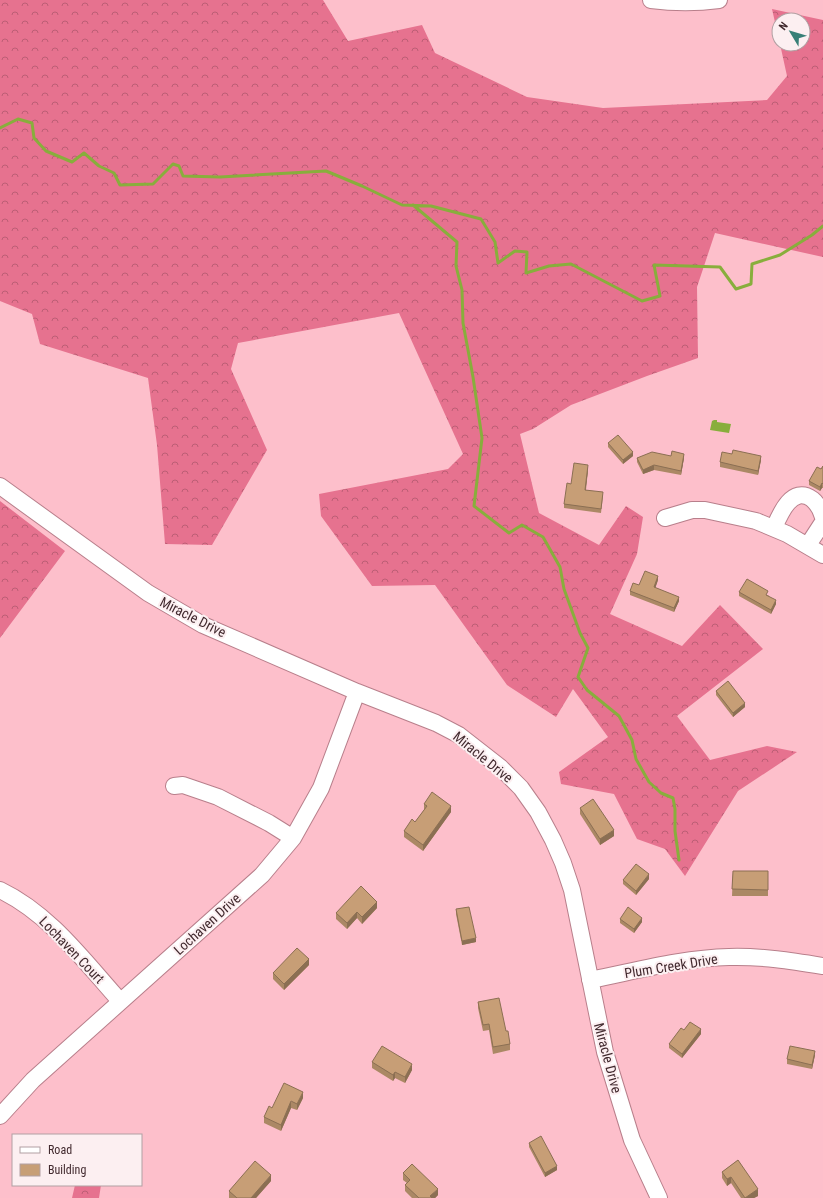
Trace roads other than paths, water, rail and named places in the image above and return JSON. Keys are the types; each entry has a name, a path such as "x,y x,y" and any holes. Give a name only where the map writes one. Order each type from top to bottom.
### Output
{"street":[{"path":"651,0 664,2 703,2 719,0"},
{"name":"Miracle Drive","path":"0,486 148,593 203,625 357,692 436,723 459,735 500,767 521,788 538,812 563,863 572,890 605,1052 632,1140 659,1198"},
{"path":"774,528 781,511 788,502 795,497 802,495 807,496 818,504 823,517"},
{"path":"665,518 692,510 705,510 756,521 787,534 823,555"},
{"path":"808,545 823,522"},
{"name":"Lochaven Drive","path":"0,1116 33,1080 262,875 293,838 321,788 357,692"},
{"path":"174,786 183,785 218,797 269,823 293,838"},
{"name":"Lochaven Court","path":"0,890 32,909 54,928 120,1001"},
{"name":"Plum Creek Drive","path":"590,980 688,960 728,957 770,958 823,966"}],"waterway":[{"path":"0,128 18,119 32,123 34,138 46,151 72,162 84,153 99,166 114,173 120,185 153,184 173,164 179,166 183,176 220,177 326,171 402,205 431,206 481,219 495,242 498,263 515,251 527,252 526,273 549,266 571,264 642,301 660,296 654,265 720,267 736,289 751,284 752,264 780,255 812,235 823,226"},
{"path":"413,205 457,242 456,266 462,290 463,323 482,438 474,506 509,533 522,525 543,537 560,567 564,589 580,633 588,648 578,677 587,690 619,716 632,740 636,759 649,782 661,793 673,798 679,860"}]}
